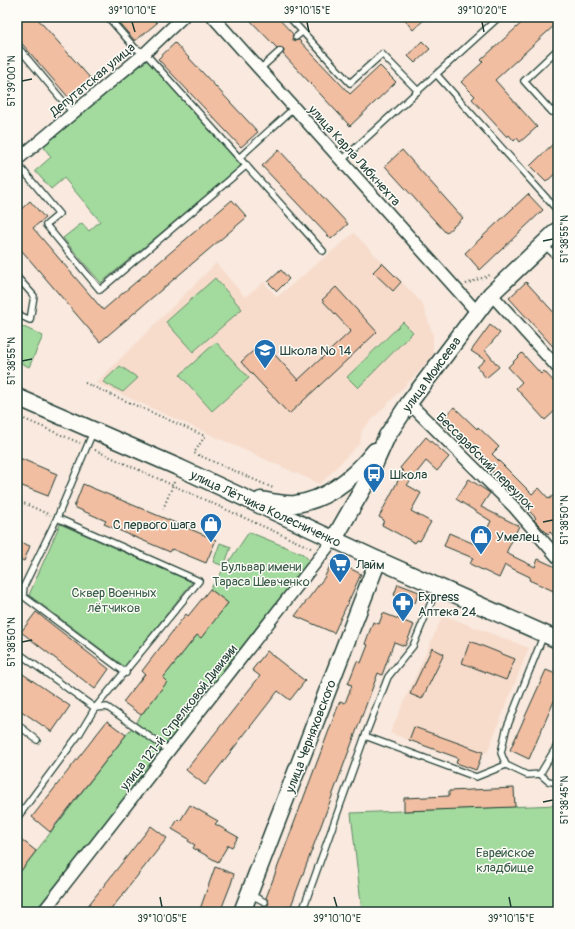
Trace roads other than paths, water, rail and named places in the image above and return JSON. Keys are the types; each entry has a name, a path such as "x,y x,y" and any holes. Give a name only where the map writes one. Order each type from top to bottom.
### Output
{"street":[{"name":"Депутатская улица","path":"17,162 145,53 183,17"},
{"name":"улица Карла Либкнехта","path":"213,17 476,311"},
{"name":"улица Моисеева","path":"334,539 366,483 387,436 409,403 476,311 491,294 558,230"},
{"path":"491,294 558,368"},
{"name":"улица Лётчика Колесниченко","path":"17,397 242,497 378,560 551,636"},
{"name":"Бессарабский переулок","path":"409,403 513,506 558,558"},
{"path":"242,497 294,504 314,500 348,480 387,436"},
{"name":"улица 121-й Стрелковой Дивизии","path":"43,912 334,539"},
{"name":"улица Черняховского","path":"242,912 378,560"}],"lane":[{"path":"108,17 135,48 145,53 323,250"},
{"path":"289,17 350,83 382,54 418,91"},
{"path":"342,161 499,17"},
{"path":"296,37 302,32"},
{"path":"17,46 74,113"},
{"path":"558,50 524,81 552,112 558,106"},
{"path":"260,69 280,51"},
{"path":"437,74 558,211"},
{"path":"240,157 294,108"},
{"path":"17,162 59,214 46,225 100,290 247,165"},
{"path":"543,245 558,258"},
{"path":"17,277 34,296 30,320 17,314"},
{"path":"94,431 57,518 24,586 23,596 126,673"},
{"path":"17,818 80,733 95,708 126,673 199,581 57,518"},
{"path":"17,582 24,586"},
{"path":"302,912 365,736 388,677 413,646 438,586"},
{"path":"551,636 506,730 501,753 506,765 527,775 540,774 548,781 558,783"},
{"path":"17,652 95,708 107,707 170,751"},
{"path":"17,724 37,740"},
{"path":"365,736 476,777 506,765"},
{"path":"540,774 558,744"},
{"path":"249,894 265,902"}],"place":[{"name":"Школа № 14","path":"265,370"},
{"name":"Школа","path":"374,494"},
{"name":"С первого шага","path":"211,544"},
{"name":"Умелец","path":"481,556"},
{"name":"Лайм","path":"340,584"},
{"name":"Express Аптека 24","path":"403,622"}],"park label":[{"name":"Бульвар имени Тараса Шевченко","path":"261,574"},
{"name":"Сквер Военных лётчиков","path":"114,600"},
{"name":"Еврейское кладбище","path":"505,860"}]}
